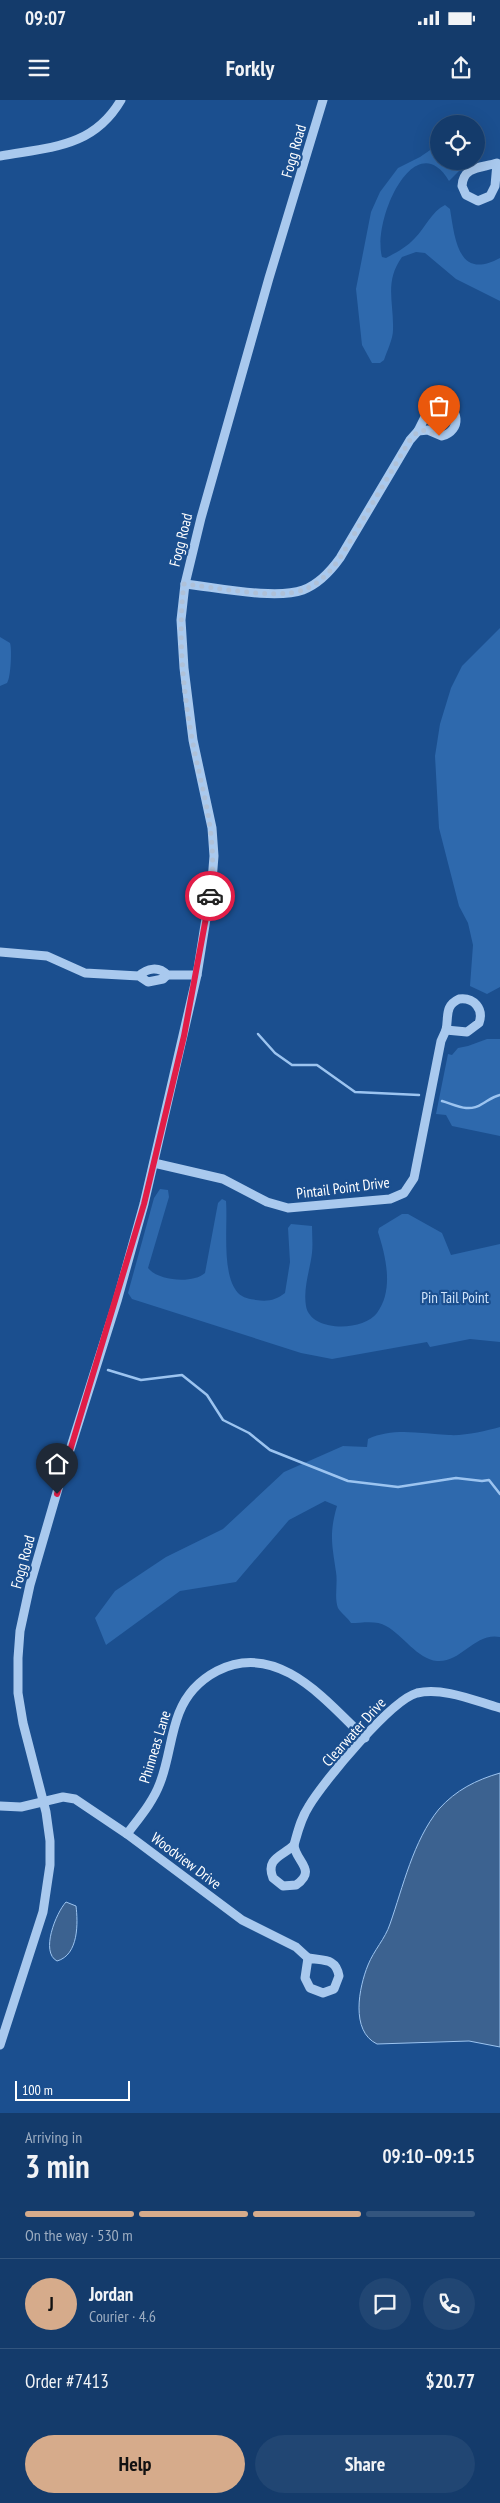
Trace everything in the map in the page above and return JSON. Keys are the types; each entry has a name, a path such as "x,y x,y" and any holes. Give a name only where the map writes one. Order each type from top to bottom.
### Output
{"street":[{"path":"0,156 70,143 85,138 106,122 121,100"},
{"name":"Fogg Road","path":"0,2045 41,1917 47,1891 50,1841 44,1801 20,1704 17,1680 20,1631 30,1584 86,1392 124,1278 154,1163 196,975 210,898 214,856 212,828 193,740 184,668 181,620 184,584 259,315 323,100"},
{"path":"498,160 495,186 488,198 478,201 466,195 462,183 466,173 498,160"},
{"path":"184,584 278,593 296,592 314,584 326,575 340,558 410,440 418,431 427,412 434,406 446,405 455,413 456,425 448,434 439,436 428,430 418,431"},
{"path":"0,952 47,956 85,973 139,976 148,982 157,982 167,975 196,975"},
{"name":"Pintail Point Drive","path":"154,1163 223,1179 267,1202 282,1207 368,1202 398,1196 407,1190 414,1178 441,1041 446,1030 448,1010 454,1002 467,999 477,1004 480,1019 474,1029 463,1033 446,1030"},
{"name":"Phinneas Lane","path":"127,1834 160,1784 178,1718 186,1700 202,1681 225,1668 258,1663 285,1670 308,1685 366,1738"},
{"name":"Clearwater Drive","path":"294,1845 302,1820 313,1799 393,1708 404,1699 418,1693 442,1693 500,1708"},
{"name":"Woodview Drive","path":"0,1806 21,1806 72,1798 127,1834 248,1924 296,1947 308,1958 328,1960 335,1965 339,1976 334,1989 320,1993 308,1986 305,1975 308,1958"},
{"path":"294,1845 295,1851 305,1866 304,1876 296,1885 283,1886 273,1878 271,1865 276,1857 294,1845"}],"green space":[{"path":"430,150 430,165 423,164 410,170 399,184 383,221 382,257 386,258 409,244 436,211 445,205 450,209 457,244 467,261 475,264 486,264 500,258 500,301 456,279 425,253 416,252 402,257 393,275 391,292 393,334 384,360 380,363 372,363 362,345 356,289 371,212 380,192 398,168"},
{"path":"439,170 460,170 449,181"},
{"path":"500,628 500,987 487,994 470,986 473,945 468,923 459,906 439,828 435,756 440,724 451,688 462,666"},
{"path":"0,637 10,643 11,657 7,683 0,686"},
{"path":"487,1039 500,1039 500,1136 452,1126 446,1115 436,1114 448,1054 452,1055 458,1048"},
{"name":"Pin Tail Point","path":"160,1189 168,1190 169,1197 148,1268 159,1276 176,1280 192,1279 205,1273 218,1203 222,1199 226,1201 227,1262 233,1285 238,1293 244,1297 260,1301 272,1300 285,1293 290,1262 288,1228 291,1224 312,1226 312,1250 306,1286 306,1306 310,1315 317,1321 327,1325 349,1326 361,1324 377,1313 382,1304 387,1284 386,1263 378,1232 379,1228 402,1214 408,1214 442,1233 451,1255 500,1244 500,1342 470,1339 430,1347 427,1342 332,1359 301,1353 132,1299 128,1293 154,1198"},
{"path":"500,1427 500,1637 483,1639 453,1657 437,1661 423,1656 382,1624 374,1622 351,1623 338,1608 336,1599 332,1539 337,1506 325,1501 289,1520 236,1582 180,1591 106,1645 95,1618 115,1591 166,1557 223,1529 284,1472 343,1446 367,1447 368,1439 378,1435 408,1432 455,1435 475,1433"}],"shaded area":[{"path":"500,1773 500,2047 469,2041 377,2044 368,2038 360,2019 359,2008 362,1985 370,1960 388,1929 415,1850 430,1822 439,1809 452,1796 467,1786"},
{"path":"66,1902 76,1906 76,1937 70,1952 64,1958 57,1961 52,1956 50,1950 51,1932"}],"waterway":[{"path":"258,1034 275,1053 292,1065 317,1065 355,1092 419,1095"},
{"path":"442,1101 472,1108 500,1095"},
{"path":"108,1370 141,1380 182,1375 207,1395 223,1420 249,1433 270,1450 348,1481 398,1487 456,1478 489,1480 500,1494"}],"way so far":[{"path":"210,896 214,870 213,839 195,752 184,668 181,628 184,584 278,593 296,592 314,584 333,568 340,558 410,440 418,431 422,430 428,430 439,436"}],"route":[{"path":"57,1494 86,1392 117,1302 136,1236 184,1036 202,948 210,896"}]}
